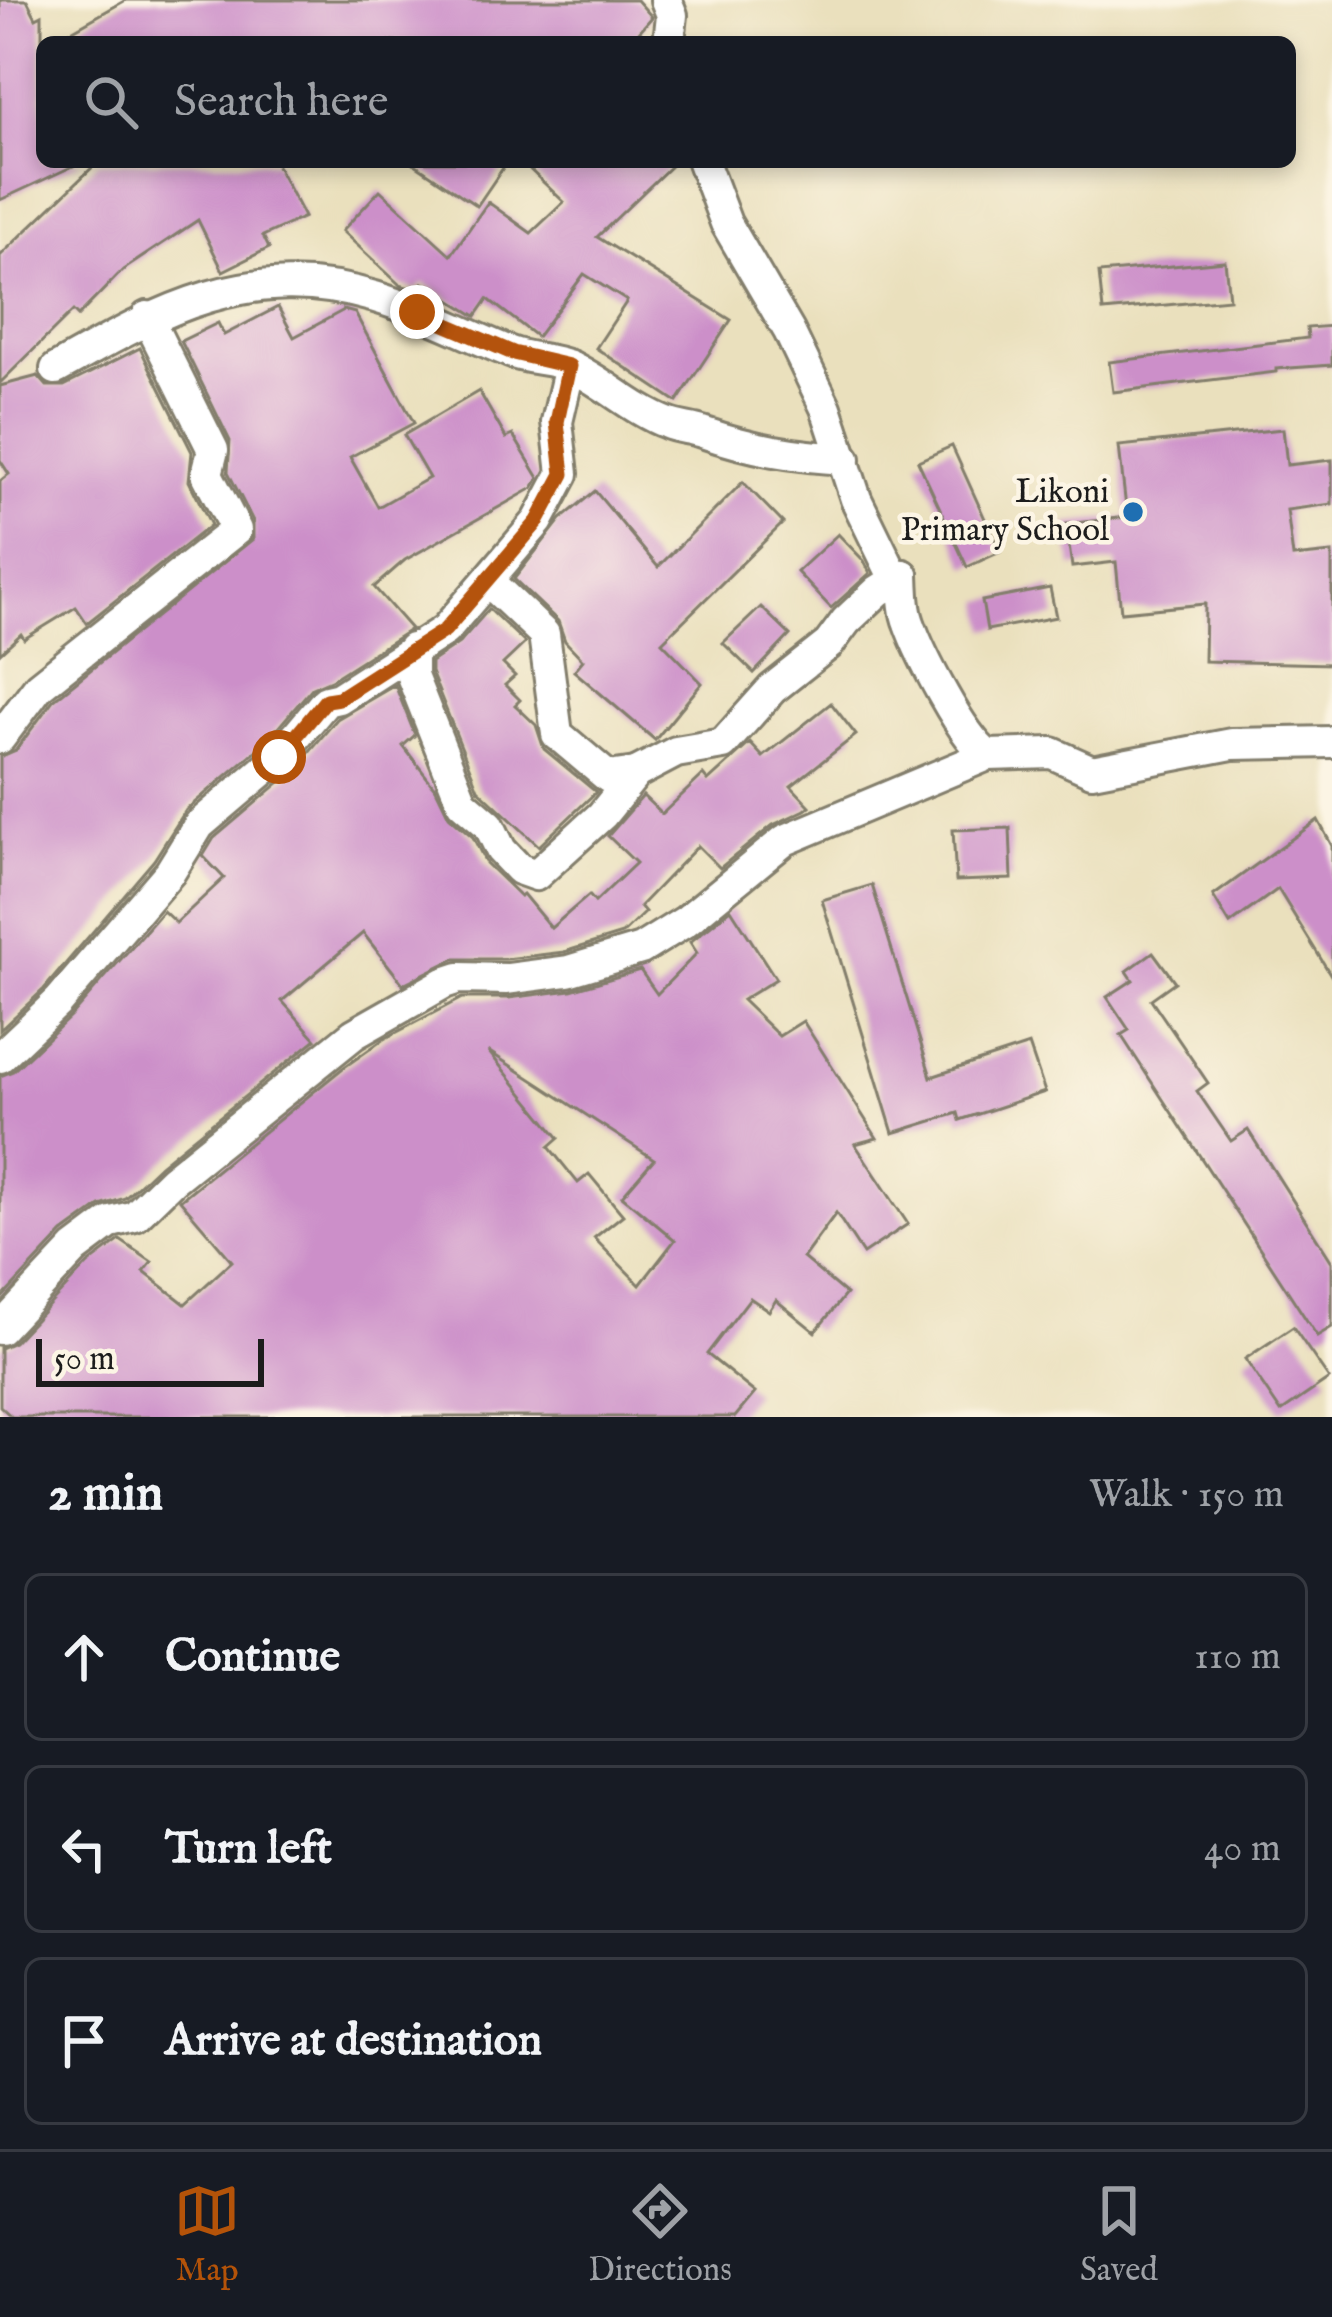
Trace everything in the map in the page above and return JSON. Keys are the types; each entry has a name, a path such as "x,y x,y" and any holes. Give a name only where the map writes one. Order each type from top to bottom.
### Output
{"street":[{"path":"666,0 672,15 670,36"},
{"path":"705,168 726,223 808,369 856,499 892,573 903,575"},
{"path":"56,369 147,317 229,290 266,283 313,284 374,297 464,329 513,353 569,366 670,425 769,453 845,459"},
{"path":"0,738 39,686 236,530 207,474 213,450 147,317"},
{"path":"0,1057 58,1002 170,872 199,825 279,757 326,700 339,698 445,630 538,521 563,474 557,422 569,366"},
{"path":"903,575 907,618 920,650 956,715 988,755"},
{"path":"488,581 544,634 557,734 608,777 636,773 676,752 722,744 772,689 829,644 878,591 903,575"},
{"path":"412,650 412,676 462,802 489,825 501,850 519,868 536,875 602,815 636,773"},
{"path":"0,1329 75,1249 111,1222 135,1216 172,1180 378,1018 460,978 507,979 568,971 641,950 686,921 785,840 988,755 1052,753 1092,771 1232,744 1332,742"}],"building":[{"path":"0,0 27,0 36,18 42,15 42,36 36,36 36,168 69,168 0,200"},
{"path":"126,0 637,0 652,17 635,36 63,36"},
{"path":"92,168 278,168 304,217 263,236 269,248 223,271 198,220 123,270 78,316 73,311 0,383 0,256"},
{"path":"421,168 503,168 477,206"},
{"path":"528,168 669,168 597,237 731,320 677,402 596,348 627,301 584,274 537,337 488,299 476,316 423,283 416,290 400,285 342,231 380,190 451,255 488,202 531,233 564,202"},
{"path":"1225,261 1229,299 1103,311 1099,273"},
{"path":"278,307 294,337 344,310 355,313 414,423 350,457 378,507 429,478 404,435 479,391 506,438 513,435 539,478 533,488 405,560 374,587 411,629 312,688 265,743 186,810 154,860 44,989 0,1030 0,757 16,750 53,700 253,539 253,521 228,472 230,441 181,341 218,323 224,335"},
{"path":"1332,326 1332,365 1113,392 1109,362 1308,338 1307,328"},
{"path":"140,348 192,452 189,481 211,525 87,623 76,607 24,639 21,634 0,653 0,481 9,474 0,460 0,386 38,376 47,386 64,386"},
{"path":"1283,429 1287,465 1332,460 1332,504 1287,510 1293,557 1332,553 1332,664 1204,661 1205,604 1121,612 1116,562 1072,567 1066,524 1127,517 1119,446"},
{"path":"952,446 1000,552 967,567 918,461"},
{"path":"743,482 783,523 662,642 702,683 655,740 574,671 583,660 565,641 558,621 514,579 561,519 595,491 658,567"},
{"path":"838,534 870,573 831,608 797,572"},
{"path":"1050,588 1056,617 987,630 982,601"},
{"path":"761,607 790,635 754,673 723,643"},
{"path":"489,609 525,643 503,664 515,676 505,685 520,700 515,705 536,725 544,749 596,792 539,846 478,789 431,672 431,662 459,643"},
{"path":"395,685 415,735 403,746 436,789 449,816 473,837 486,863 523,894 551,928 589,895 595,902 636,863 608,836 643,796 662,814 703,775 708,781 750,743 763,757 831,703 856,735 791,786 810,806 773,825 720,868 698,846 640,906 645,912 622,934 564,952 454,959 403,984 363,933 282,1001 316,1039 125,1198 100,1206 63,1233 0,1300 0,1076 13,1071 71,1016 163,911 176,923 224,878 203,856 214,838 292,772 337,719"},
{"path":"1318,820 1332,846 1332,977 1278,889 1230,924 1213,896"},
{"path":"1010,828 1012,879 956,881 953,830"},
{"path":"872,885 931,1077 1029,1045 1045,1092 960,1120 958,1113 893,1133 822,900"},
{"path":"731,909 776,979 742,1000 779,1036 803,1021 877,1138 855,1144 908,1224 863,1254 836,1213 803,1258 846,1294 815,1332 776,1300 769,1311 750,1298 707,1354 755,1393 735,1417 12,1417 0,1406 0,1348 14,1342 88,1264 120,1240 152,1262 144,1272 185,1304 232,1261 180,1200 384,1039 462,998 571,990 640,970 657,994 697,953 690,942","holes":["488,1051 654,1159 622,1196 675,1240 640,1285 594,1238 623,1215 589,1174 578,1183 549,1147 559,1138"]},
{"path":"1153,952 1175,982 1151,999 1208,1083 1197,1091 1231,1141 1248,1130 1332,1262 1332,1327 1317,1336 1121,1035 1129,1030 1107,997 1133,980 1127,971"},
{"path":"1293,1327 1329,1379 1281,1412 1245,1359"}],"place":[{"name":"Likoni Primary School","path":"1133,512"}],"route":[{"path":"279,757 326,700 339,698 445,630 538,521 563,474 557,422 569,366 513,353 417,312"}]}
